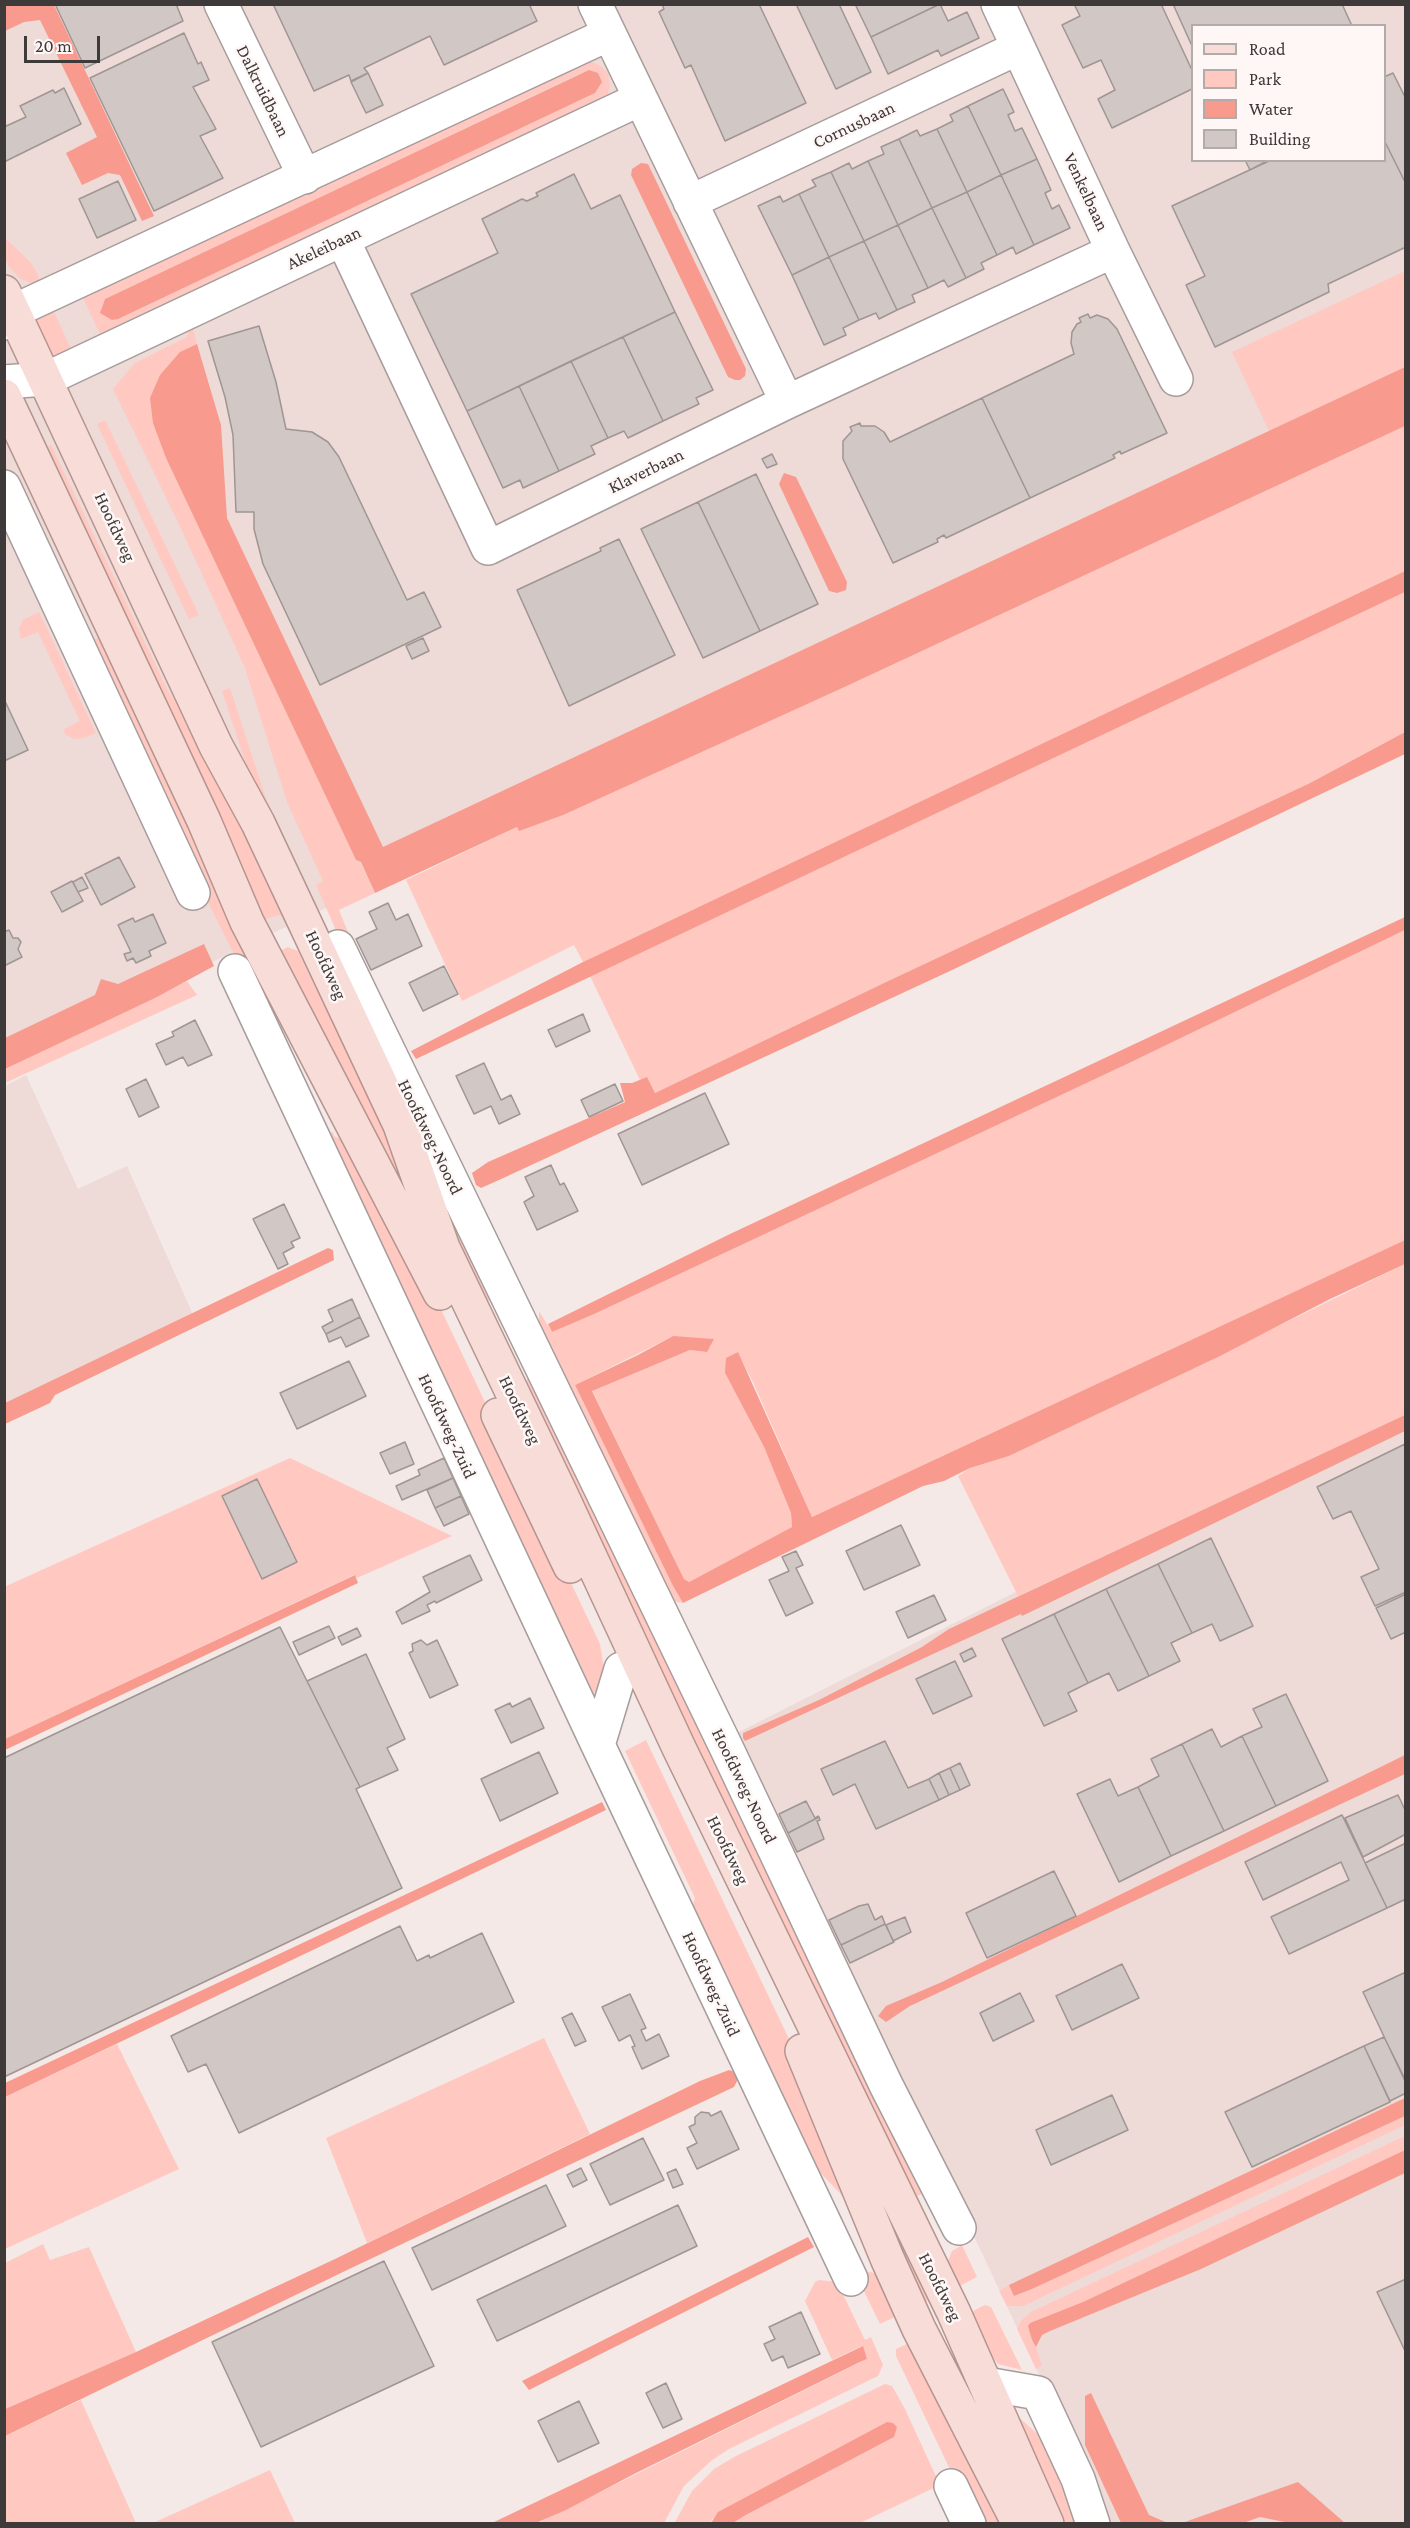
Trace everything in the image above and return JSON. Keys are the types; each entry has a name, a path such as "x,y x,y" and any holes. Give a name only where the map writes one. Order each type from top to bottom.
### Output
{"main road":[{"name":"Hoofdweg","path":"8,309 46,379 216,746 332,957 400,1125 443,1248 679,1748 986,2384 1047,2523"},
{"name":"Hoofdweg","path":"4,396 204,821 247,922 443,1298 533,1490 621,1669 804,2056 887,2258 919,2329 1019,2523"},
{"path":"264,952 273,934 290,931 298,938 307,957 332,957"}],"street":[{"name":"Dalkruidbaan","path":"221,4 305,177"},
{"path":"595,4 787,402"},
{"name":"Venkelbaan","path":"998,4 1113,251 1176,379"},
{"path":"8,309 305,177 609,34"},
{"name":"Cornusbaan","path":"690,202 1018,48"},
{"name":"Akeleibaan","path":"4,382 46,379 640,99"},
{"name":"Klaverbaan","path":"343,240 488,548 787,402 1113,251"},
{"path":"4,487 193,893"},
{"name":"Hoofdweg-Noord","path":"332,957 526,1336 886,2085 959,2228"},
{"name":"Hoofdweg-Zuid","path":"235,971 851,2279"},
{"path":"319,1060 298,1106 352,1121"},
{"path":"480,1323 526,1336 508,1386"},
{"path":"598,1744 621,1669"},
{"path":"899,2204 959,2228 942,2244 932,2272"},
{"path":"825,2223 887,2258"},
{"path":"986,2384 1038,2393 1078,2479 1093,2523"},
{"path":"951,2486 969,2523"}],"shaded area":[{"path":"4,5 1405,5 1405,402 5,1060"},
{"path":"26,1075 78,1189 127,1166 195,1319 5,1411 5,1086"},
{"path":"1397,1399 1406,1416 1405,2523 1109,2523 737,1733"}],"green space":[{"path":"587,60 601,66 608,74 610,85 607,98 101,336 82,296","holes":["581,73 598,73 602,82 595,93 118,319 112,320 102,306 105,299"]},
{"path":"4,237 30,262 38,274 40,284 21,279 9,267 5,258"},
{"path":"1405,271 1405,367 1269,431 1232,352"},
{"path":"53,310 72,351 53,360 33,319"},
{"path":"193,329 197,344 180,352 166,458 356,860 360,862 375,893 339,910 348,932 343,935 342,944 316,885 323,881 287,802 245,668 178,522 113,389 135,363 187,337 188,331"},
{"path":"105,420 199,615 189,619 97,424"},
{"path":"1405,426 1405,571 583,962 574,945 462,1001 406,880 517,827 519,830 849,685"},
{"path":"51,445 168,691 202,739 286,916 278,915 264,920 44,447"},
{"path":"1405,592 1405,732 1310,783 655,1093 647,1078 640,1080 590,976"},
{"path":"39,612 96,733 84,738 75,739 66,735 63,730 80,721 38,632 21,639 19,628 23,620"},
{"path":"105,634 277,1021 269,1025 201,888 90,642"},
{"path":"230,688 268,805 332,949 496,1297 486,1302 457,1260 254,788 222,691"},
{"path":"1405,930 1405,1240 812,1517 753,1382 737,1352 725,1373 764,1447 791,1513 792,1527 689,1582 684,1579 592,1390 690,1350 707,1352 673,1336 575,1385 683,1603 665,1600 539,1340 539,1311 552,1332 1125,1065"},
{"path":"288,947 298,951 376,1112 937,2296 917,2306 802,2036 429,1253 280,951"},
{"path":"187,981 197,995 5,1083 5,1069"},
{"path":"333,1132 334,1136 343,1140 427,1280 600,1644 604,1669 594,1694 577,1659 572,1657 328,1134"},
{"path":"1405,1264 1405,1415 1018,1596 958,1476 970,1468 1009,1456"},
{"path":"533,1373 923,2190 920,2195 916,2196 892,2175 526,1401 527,1375"},
{"path":"290,1458 452,1536 357,1578 354,1575 5,1739 4,1587"},
{"path":"646,1740 791,2043 858,2212 810,2162 691,1911 695,1898 625,1751"},
{"path":"544,2038 590,2134 367,2243 326,2138"},
{"path":"117,2044 179,2169 5,2249 5,2097"},
{"path":"1405,2116 1405,2125 1023,2306 1007,2306 999,2291 1009,2285 1015,2296 1032,2289"},
{"path":"1405,2136 1405,2150 1083,2302 1030,2323 1032,2340 1042,2365 1036,2369 1017,2329 1021,2321 1031,2312"},
{"path":"43,2244 50,2260 89,2247 136,2352 5,2409 5,2263"},
{"path":"962,2245 977,2277 952,2290 946,2273 948,2261 952,2251"},
{"path":"871,2272 880,2276 903,2313 880,2324 859,2281 863,2273"},
{"path":"819,2280 837,2282 865,2340 871,2337 883,2365 878,2376 729,2449 711,2461 684,2486 664,2523 536,2524 867,2359 862,2346 832,2360 805,2301 815,2282"},
{"path":"985,2305 991,2307 1022,2370 998,2364 974,2332 965,2315"},
{"path":"916,2340 1011,2523 983,2523 955,2480 896,2356 896,2349"},
{"path":"885,2384 892,2386 905,2409 940,2485 860,2523 733,2523 894,2437 712,2519 711,2523 674,2524 692,2491 714,2469 736,2456"},
{"path":"81,2400 136,2523 5,2524 5,2436"},
{"path":"1015,2414 1049,2444 1083,2523 1055,2523"},
{"path":"270,2470 295,2523 153,2523"}],"water":[{"path":"5,4 54,5 154,216 142,221 120,175 108,173 82,185 66,153 97,137 40,20 24,22 5,31"},
{"path":"589,70 598,73 602,82 595,93 118,319 112,320 100,313 105,299"},
{"path":"641,163 648,164 746,369 745,376 740,380 728,377 631,175 632,169"},
{"path":"197,344 221,425 227,518 383,847 1405,367 1405,426 849,685 563,815 519,831 517,827 375,893 361,862 356,860 166,458 153,423 150,398 160,375 180,352"},
{"path":"784,473 796,477 847,582 846,590 837,593 829,591 779,484"},
{"path":"1405,571 1405,592 416,1059 411,1051 583,962"},
{"path":"1405,732 1405,754 950,971 499,1180 481,1188 476,1185 472,1173 488,1162 625,1102 620,1083 632,1083 647,1077 655,1093 1310,783"},
{"path":"1405,917 1405,930 1125,1065 594,1314 552,1332 548,1324 730,1234"},
{"path":"204,944 214,966 155,998 5,1069 5,1038 95,995 101,979 118,984"},
{"path":"1405,1240 1405,1264 1330,1299 1220,1356 1009,1456 970,1468 944,1481 923,1486 683,1603 575,1385 673,1336 714,1339 707,1352 690,1350 592,1391 684,1579 689,1582 792,1527 791,1513 764,1447 725,1373 726,1358 738,1352 812,1517"},
{"path":"328,1248 333,1250 334,1260 55,1395 50,1403 5,1424 5,1403"},
{"path":"1405,1415 1405,1431 1022,1616 1021,1614 745,1741 743,1738 743,1733 819,1700 922,1647 949,1629"},
{"path":"355,1575 358,1583 5,1750 5,1739"},
{"path":"1405,1755 1405,1774 910,2006 886,2022 878,2016 886,2006 942,1982"},
{"path":"602,1802 606,1810 5,2097 5,2083"},
{"path":"729,2070 735,2072 738,2079 734,2087 345,2271 5,2436 5,2409 136,2352 335,2259 700,2081"},
{"path":"1405,2098 1405,2116 1014,2296 1009,2285"},
{"path":"1405,2150 1405,2173 1201,2269 1050,2331 1042,2335 1036,2347 1032,2340 1028,2326 1030,2323 1083,2302"},
{"path":"808,2237 814,2247 529,2390 522,2381"},
{"path":"863,2346 867,2359 566,2510 536,2523 492,2523"},
{"path":"1091,2393 1149,2515 1168,2523 1121,2523 1085,2445 1085,2396"},
{"path":"887,2422 897,2427 894,2437 733,2523 711,2523 718,2512"},
{"path":"1298,2482 1345,2523 1289,2523 1260,2517 1243,2523 1182,2523"}],"building":[{"path":"55,4 176,4 183,21 85,68"},
{"path":"273,4 529,4 537,21 444,65 430,36 364,68 368,73 351,81 349,75 314,91"},
{"path":"662,4 759,4 806,103 725,141 691,65 685,68 659,12 664,9"},
{"path":"796,4 839,4 871,72 836,89"},
{"path":"855,4 940,4 871,37"},
{"path":"940,4 948,21 967,12 979,38 941,56 938,50 888,74 871,37"},
{"path":"1074,4 1161,4 1191,68 1191,89 1112,128 1098,99 1115,90 1101,60 1083,68 1062,25 1080,16"},
{"path":"1173,4 1342,4 1351,24 1191,24 1191,44"},
{"path":"184,33 198,64 201,62 209,80 193,87 216,129 200,136 223,178 154,211 90,78"},
{"path":"368,73 383,105 366,113 351,82"},
{"path":"1393,73 1406,99 1406,184 1386,144 1386,76"},
{"path":"64,88 81,124 4,162 4,127 26,117 20,106 53,90 55,93"},
{"path":"1003,89 1014,112 1008,115 1015,131 1022,128 1037,159 1001,175 968,106"},
{"path":"968,106 1001,175 967,192 937,129 953,121 950,115"},
{"path":"937,129 967,192 932,208 899,139 917,130 920,136"},
{"path":"899,139 932,208 898,225 868,161 884,154 881,147"},
{"path":"1386,144 1406,184 1406,247 1328,284 1329,292 1215,347 1186,285 1205,276 1172,206 1267,162 1386,162"},
{"path":"1037,159 1051,190 1045,193 1052,209 1059,205 1070,228 1034,245 1001,175"},
{"path":"868,161 898,225 864,241 831,172 849,163 852,169"},
{"path":"1246,162 1265,162 1250,170"},
{"path":"831,172 864,241 829,257 799,194 816,186 812,180"},
{"path":"574,174 591,209 620,195 675,312 467,411 411,294 498,253 482,219 522,199 527,201 538,196 536,193"},
{"path":"1001,175 1034,245 1016,254 1013,247 997,255 967,192"},
{"path":"118,181 136,220 97,238 79,199"},
{"path":"967,192 997,255 981,263 984,269 966,278 932,208"},
{"path":"799,194 829,257 792,275 758,206 780,196 783,202"},
{"path":"932,208 966,278 948,287 944,280 928,288 898,225"},
{"path":"898,225 928,288 912,295 915,302 897,310 864,241"},
{"path":"864,241 897,310 879,319 876,313 859,320 829,257"},
{"path":"829,257 859,320 843,328 846,335 824,345 792,275"},
{"path":"675,312 713,390 696,398 699,404 663,421 623,337"},
{"path":"1088,314 1090,318 1097,315 1108,319 1117,329 1167,433 1121,454 1120,451 1113,455 1115,458 1030,498 982,398 1074,354 1071,343 1072,332 1081,322 1079,318"},
{"path":"259,326 276,382 286,429 312,432 328,442 339,457 407,600 424,592 441,627 320,685 263,564 254,529 254,512 236,512 233,435 225,397 208,341"},
{"path":"623,337 663,421 628,438 624,431 608,438 571,361"},
{"path":"571,361 608,438 591,446 595,454 559,471 519,386"},
{"path":"519,386 559,471 523,488 520,480 503,488 467,411"},
{"path":"982,398 1030,498 946,538 944,535 937,539 938,542 893,563 843,459 843,441 852,431 850,427 860,423 861,426 875,426 884,432 890,442"},
{"path":"772,454 777,464 767,468 762,459"},
{"path":"756,474 818,604 760,631 698,502"},
{"path":"698,502 760,631 703,658 641,529"},
{"path":"619,539 675,655 569,706 517,590 601,551 600,548"},
{"path":"423,638 429,651 412,659 406,646"},
{"path":"4,699 28,750 4,761"},
{"path":"119,857 135,887 101,905 85,874"},
{"path":"82,877 88,888 78,892 73,882"},
{"path":"72,881 83,901 62,912 51,892"},
{"path":"388,903 396,920 408,914 422,946 371,970 356,939 377,929 369,912"},
{"path":"153,914 166,943 149,951 151,956 136,963 133,958 127,961 124,954 131,952 118,925 133,918 135,922"},
{"path":"9,930 13,938 18,938 21,942 18,949 22,957 4,966 4,932"},
{"path":"444,966 458,994 423,1011 409,983"},
{"path":"583,1014 590,1031 556,1047 548,1030"},
{"path":"195,1020 212,1055 188,1066 183,1057 166,1065 156,1044 174,1036 172,1032"},
{"path":"484,1063 501,1100 511,1095 520,1114 499,1124 491,1106 474,1114 456,1076"},
{"path":"146,1079 159,1107 139,1117 126,1089"},
{"path":"615,1084 623,1101 589,1117 581,1100"},
{"path":"705,1093 729,1144 642,1185 618,1134"},
{"path":"551,1165 560,1185 564,1183 578,1211 537,1230 524,1202 534,1196 525,1177"},
{"path":"284,1204 300,1238 291,1242 294,1247 283,1253 288,1264 278,1269 253,1219"},
{"path":"352,1299 360,1317 326,1334 322,1327 333,1321 328,1310"},
{"path":"360,1317 369,1336 346,1347 341,1337 329,1342 326,1334"},
{"path":"349,1361 366,1396 297,1429 280,1393"},
{"path":"405,1442 414,1464 390,1474 380,1453"},
{"path":"1405,1444 1406,1592 1375,1606 1361,1577 1379,1569 1351,1511 1333,1519 1317,1487"},
{"path":"444,1458 453,1478 402,1500 396,1486 420,1475 418,1470"},
{"path":"453,1478 461,1496 435,1508 427,1490"},
{"path":"257,1479 297,1562 262,1579 222,1496"},
{"path":"461,1496 469,1514 444,1526 435,1508"},
{"path":"901,1525 920,1565 864,1590 846,1551"},
{"path":"1211,1538 1253,1626 1220,1641 1212,1624 1192,1633 1158,1564"},
{"path":"796,1551 803,1565 796,1568 813,1603 786,1616 769,1580 789,1571 782,1557"},
{"path":"470,1555 482,1580 436,1603 435,1601 427,1605 430,1611 402,1624 396,1612 430,1592 423,1577"},
{"path":"1158,1564 1192,1633 1171,1643 1180,1661 1149,1676 1106,1589"},
{"path":"1106,1589 1149,1676 1118,1691 1109,1673 1088,1683 1054,1614"},
{"path":"1406,1594 1406,1632 1391,1639 1376,1608"},
{"path":"934,1595 946,1620 908,1638 896,1612"},
{"path":"1054,1614 1088,1683 1068,1693 1077,1711 1044,1726 1002,1639"},
{"path":"329,1626 335,1638 299,1655 293,1642"},
{"path":"280,1627 360,1787 356,1789 402,1888 4,2077 4,1758"},
{"path":"357,1628 361,1636 342,1645 338,1637"},
{"path":"421,1640 427,1645 437,1640 458,1685 430,1698 409,1653 413,1651 412,1644"},
{"path":"972,1648 976,1656 964,1662 960,1654"},
{"path":"366,1654 405,1739 387,1748 398,1770 360,1787 307,1681"},
{"path":"955,1661 972,1696 933,1714 916,1679"},
{"path":"1286,1694 1328,1781 1276,1806 1242,1736 1262,1727 1253,1709"},
{"path":"530,1698 544,1728 511,1743 495,1710 510,1703 512,1707"},
{"path":"1212,1729 1221,1747 1242,1736 1276,1806 1224,1831 1182,1744"},
{"path":"885,1741 908,1788 929,1779 939,1800 876,1829 855,1784 833,1795 821,1769"},
{"path":"1182,1744 1224,1831 1171,1856 1138,1787 1159,1776 1151,1759"},
{"path":"539,1752 558,1793 500,1821 481,1779"},
{"path":"960,1763 970,1785 960,1790 950,1768"},
{"path":"950,1768 960,1790 949,1795 939,1773"},
{"path":"939,1773 949,1795 939,1800 929,1779"},
{"path":"1110,1779 1118,1796 1138,1787 1171,1856 1119,1882 1077,1794"},
{"path":"1398,1795 1406,1812 1406,1834 1363,1857 1345,1818"},
{"path":"806,1801 815,1818 819,1817 788,1833 779,1814"},
{"path":"1342,1815 1387,1908 1289,1954 1271,1917 1349,1880 1341,1862 1263,1900 1245,1862"},
{"path":"819,1817 820,1820 817,1821 824,1839 797,1852 788,1833"},
{"path":"1406,1843 1406,1899 1387,1908 1365,1863"},
{"path":"1054,1871 1076,1916 987,1958 966,1913"},
{"path":"868,1904 875,1920 882,1916 885,1924 841,1945 829,1920"},
{"path":"905,1917 911,1932 893,1941 886,1925"},
{"path":"885,1924 894,1942 850,1963 841,1945"},
{"path":"400,1926 417,1961 429,1955 430,1958 482,1933 514,2002 239,2133 206,2064 188,2072 171,2036"},
{"path":"1122,1964 1139,1998 1072,2030 1056,1996"},
{"path":"1406,1972 1406,2081 1405,2081 1363,1992"},
{"path":"1020,1993 1034,2021 993,2041 980,2013"},
{"path":"630,1994 646,2028 641,2030 646,2041 659,2034 669,2056 642,2069 632,2047 635,2046 630,2035 619,2041 602,2007"},
{"path":"572,2013 586,2041 575,2046 562,2018"},
{"path":"1384,2037 1406,2081 1406,2093 1390,2101 1364,2046"},
{"path":"1364,2046 1390,2102 1252,2167 1225,2112"},
{"path":"1112,2095 1128,2130 1051,2165 1036,2130"},
{"path":"721,2111 739,2149 697,2169 687,2148 697,2143 689,2127 695,2124 695,2117 701,2112 709,2113 711,2116"},
{"path":"643,2138 664,2180 610,2205 590,2164"},
{"path":"581,2168 587,2180 573,2187 567,2175"},
{"path":"676,2169 683,2184 673,2188 667,2173"},
{"path":"546,2185 566,2226 432,2290 412,2248"},
{"path":"678,2205 697,2246 497,2341 477,2300"},
{"path":"384,2261 434,2366 261,2447 212,2342"},
{"path":"1406,2279 1406,2353 1377,2292"},
{"path":"801,2312 820,2354 788,2368 783,2356 772,2361 764,2344 775,2339 769,2327"},
{"path":"666,2383 682,2419 663,2428 646,2393"},
{"path":"579,2401 599,2443 558,2462 538,2421"}]}
